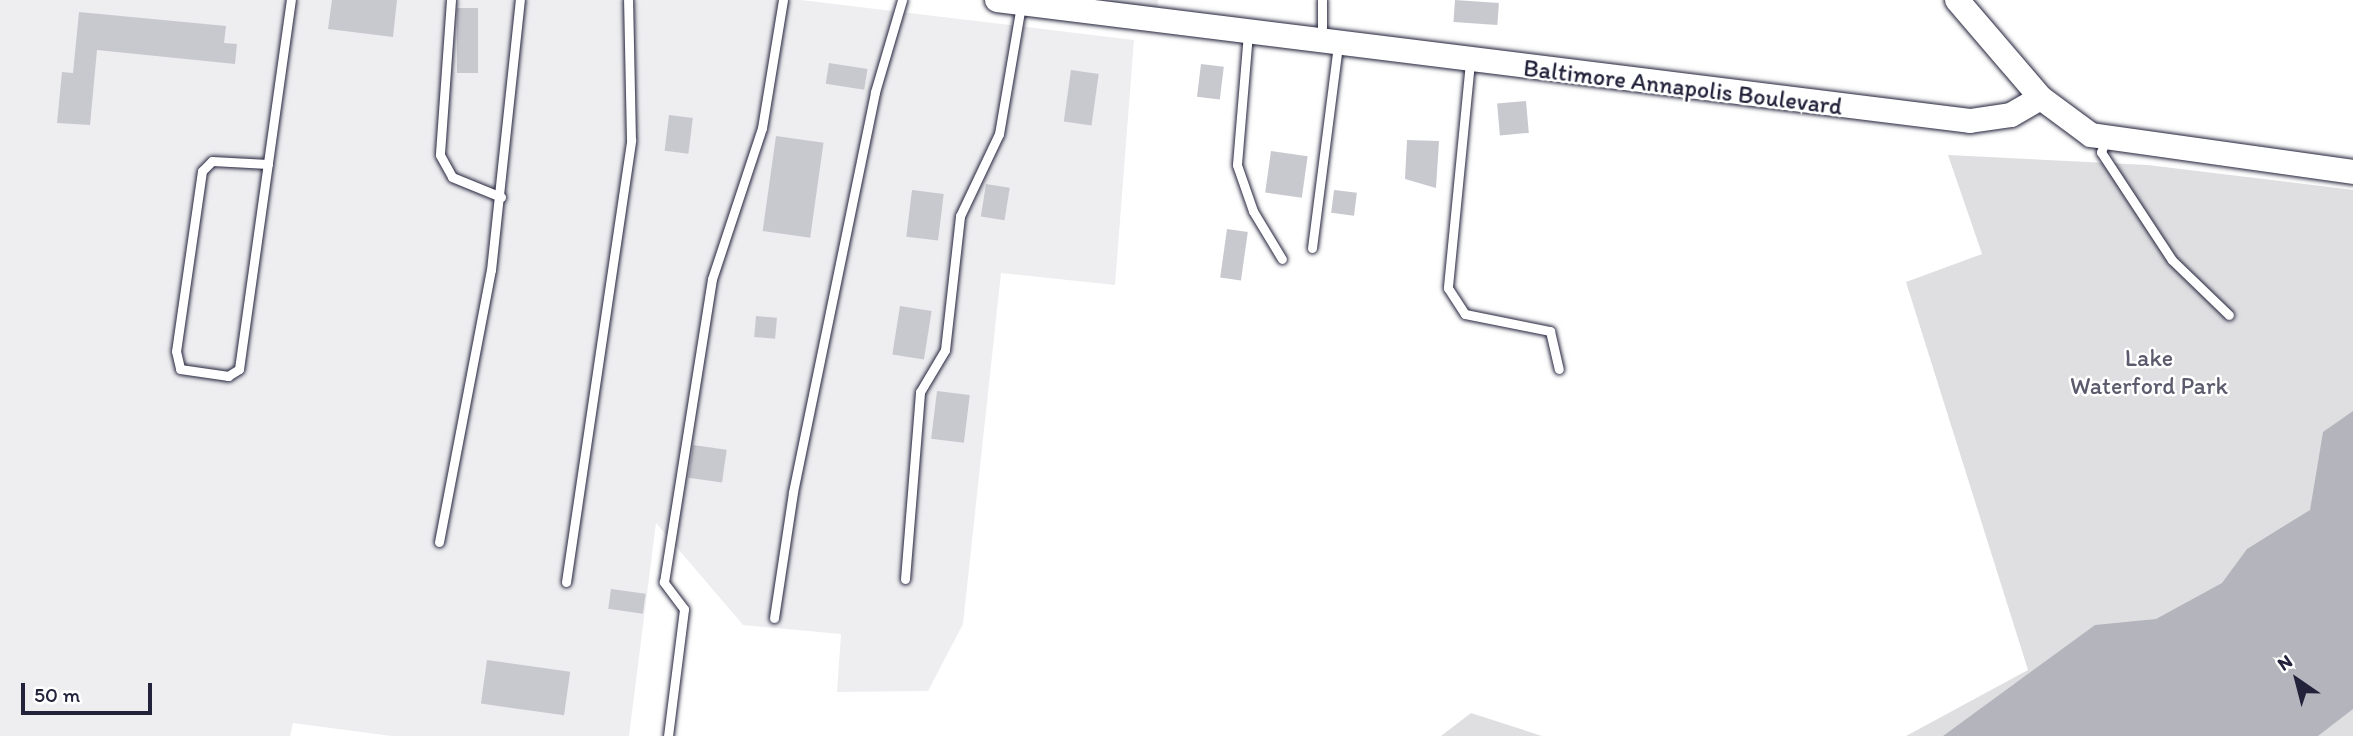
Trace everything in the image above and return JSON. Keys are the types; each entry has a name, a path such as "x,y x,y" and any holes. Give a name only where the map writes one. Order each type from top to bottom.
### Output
{"street":[{"name":"Baltimore Annapolis Boulevard","path":"997,0 1124,8 1248,32 1970,121 2011,115 2041,99"},
{"path":"1956,0 2041,99 2106,139 2353,172"}],"lane":[{"path":"268,164 212,161 202,171 176,351 180,369 228,376 239,369 268,164 291,0"},
{"path":"451,0 440,155 452,177 501,197"},
{"path":"439,542 501,197 520,0"},
{"path":"566,582 631,140 628,0"},
{"path":"668,736 684,609 664,582 666,568 712,279 762,128 783,0"},
{"path":"774,618 793,492 874,92 902,0"},
{"path":"1312,248 1330,42 1322,0"},
{"path":"905,579 920,392 945,350 960,216 999,134 1022,3"},
{"path":"1248,32 1237,165 1253,211 1282,259"},
{"path":"1471,61 1448,288 1465,314 1550,331 1559,369"},
{"path":"2106,139 2101,152 2172,260 2229,315"}],"shaded area":[{"path":"0,0 801,0 1134,40 1115,285 1001,273 963,624 928,691 837,692 841,634 743,625 656,523 629,736 391,736 293,723 290,736 0,736"},
{"path":"1098,0 1158,0 1157,9"},
{"path":"2353,411 2353,709 2318,736 1943,736 2095,625 2156,619 2222,583 2247,549 2310,510 2323,432"}],"green space":[{"name":"Lake Waterford Park","path":"1948,155 2148,165 2353,190 2353,736 1906,736 2028,670 1906,282 1982,254"},
{"path":"1471,713 1542,736 1441,736"}],"building":[{"path":"332,0 397,0 393,37 328,29"},
{"path":"1455,0 1499,3 1497,25 1453,22"},
{"path":"457,8 478,8 478,73 457,73"},
{"path":"79,12 226,26 224,43 237,44 235,64 97,50 90,125 57,123 62,72 73,73"},
{"path":"829,63 868,69 864,90 826,84"},
{"path":"1201,64 1224,67 1220,100 1197,97"},
{"path":"1071,70 1099,74 1091,125 1064,121"},
{"path":"1526,101 1529,133 1500,135 1497,104"},
{"path":"669,115 693,118 688,154 665,151"},
{"path":"776,136 824,143 810,238 763,231"},
{"path":"1407,140 1439,141 1436,188 1405,179"},
{"path":"1271,151 1308,156 1302,198 1265,193"},
{"path":"986,184 1010,188 1005,220 981,217"},
{"path":"912,190 944,194 938,241 906,237"},
{"path":"1334,190 1357,193 1354,216 1331,213"},
{"path":"1227,229 1248,232 1241,280 1220,278"},
{"path":"900,306 932,311 924,359 892,354"},
{"path":"756,316 777,318 775,339 754,337"},
{"path":"937,391 970,395 964,443 931,439"},
{"path":"693,445 727,450 722,482 688,478"},
{"path":"611,589 646,594 643,614 608,609"},
{"path":"487,660 570,672 564,715 481,704"}]}
